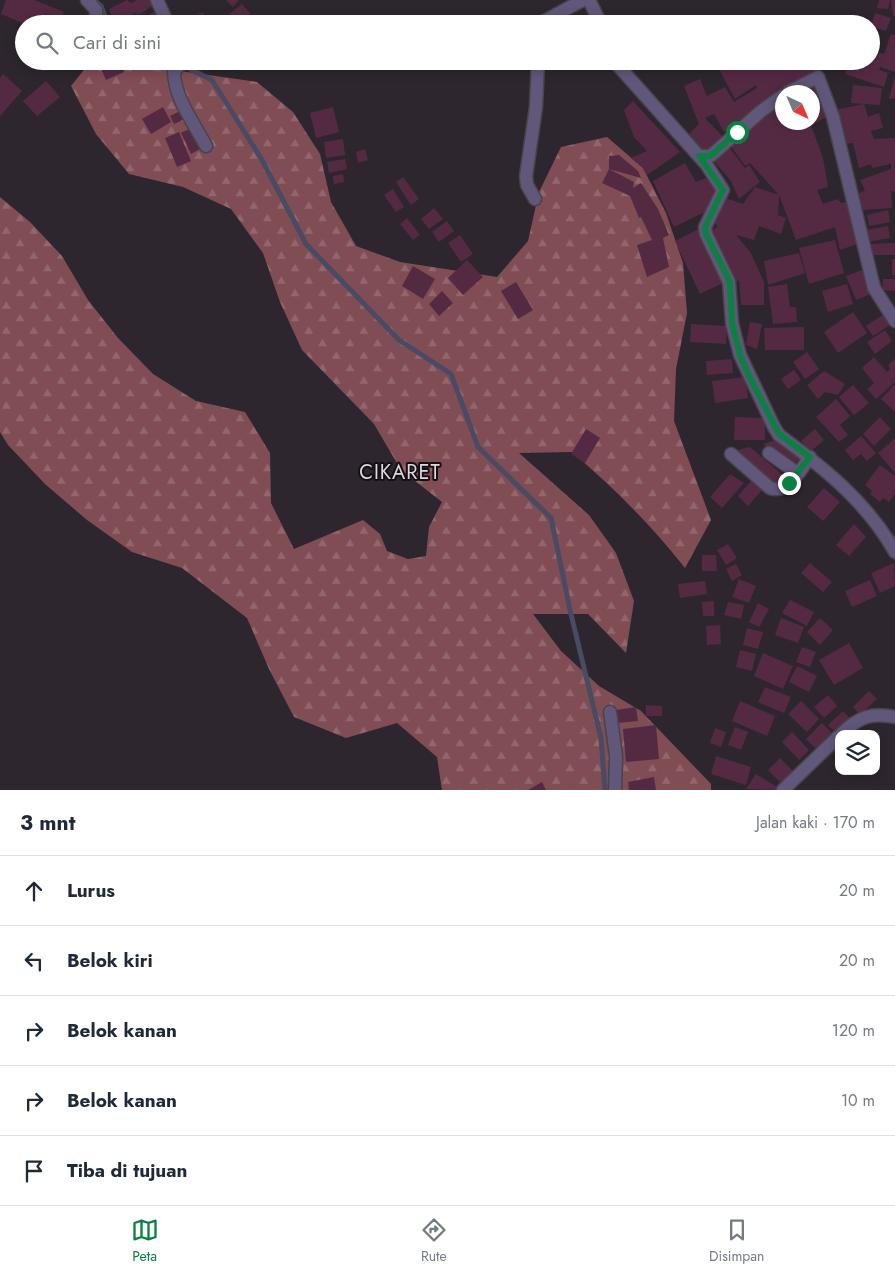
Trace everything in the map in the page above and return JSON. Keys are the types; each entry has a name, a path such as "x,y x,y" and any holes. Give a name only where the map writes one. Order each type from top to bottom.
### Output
{"street":[{"path":"88,0 96,10 96,15"},
{"path":"157,0 164,15"},
{"path":"555,15 583,0"},
{"path":"589,0 596,15"},
{"path":"176,70 174,72 176,84 206,146"},
{"path":"535,199 527,185 526,176 536,102 538,70"},
{"path":"622,70 699,156 723,190 705,227 711,245 730,282 732,323 740,355 774,427 779,434 825,468 865,508 885,534 895,552"},
{"path":"802,85 818,77 833,117 874,288 895,321"},
{"path":"699,156 710,156 775,101"},
{"path":"769,453 797,473"},
{"path":"731,454 770,488 777,490 784,489 810,457"},
{"path":"610,712 616,756 615,790"},
{"path":"845,730 852,724 876,714 895,717"},
{"path":"782,790 835,740"}],"green space":[{"path":"84,70 173,70 257,82 293,112 320,154 331,202 356,246 400,262 497,277 528,241 539,192 561,147 607,137 643,168 666,213 683,263 687,313 676,369 674,421 711,520 685,568 631,507 572,452 519,453 589,515 616,553 634,601 626,653 588,614 533,614 561,651 599,686 641,711 711,784 711,790 442,790 437,757 397,723 346,738 294,717 269,669 247,618 182,568 132,552 87,520 45,484 8,445 0,432 0,197 30,222 62,256 88,300 118,338 153,374 196,401 245,412 270,453 271,503 294,549 363,520 380,534 387,551 408,559 426,556 429,527 442,502 401,470 374,424 302,350 280,302 263,253 231,209 183,187 129,174 96,134 71,86"}],"building":[{"path":"6,0 34,0 64,12 63,15 15,15 15,20 1,14"},
{"path":"127,0 131,3 137,0 151,0 154,5 139,15 136,13 132,15 111,15 109,9"},
{"path":"226,0 239,0 233,7"},
{"path":"879,0 890,0 888,9 877,8"},
{"path":"891,0 895,0 895,16 893,16"},
{"path":"242,4 251,14 250,15 228,15"},
{"path":"158,10 160,15 148,15"},
{"path":"875,13 891,18 886,31 880,29 880,15 874,15"},
{"path":"891,34 895,35 895,72 880,67 880,53 884,54"},
{"path":"102,70 123,70 124,72 106,80"},
{"path":"720,70 814,70 817,75 801,85 775,85 775,101 724,132 714,114 705,118 724,138 704,153 687,136 699,124 684,86 700,79 707,96 725,87 734,102 757,88 756,85 735,99"},
{"path":"846,70 879,70 888,73 884,87 845,74"},
{"path":"3,74 22,91 0,116 0,78"},
{"path":"895,76 895,99 889,98"},
{"path":"46,81 60,97 37,116 23,101"},
{"path":"853,85 882,88 880,105 851,103"},
{"path":"820,93 829,116 820,120"},
{"path":"633,101 680,152 647,175 643,168 631,158 647,151 634,137 624,110"},
{"path":"864,104 868,117 879,113 883,128 871,131 874,139 895,138 895,192 891,191 892,208 863,210 858,194 865,190 860,180 891,169 891,164 872,168 871,164 859,168 853,143 844,144 835,110"},
{"path":"775,105 775,130 813,130 823,158 828,187 817,190 823,204 838,199 841,203 853,200 860,243 840,250 835,227 796,240 779,195 750,163 745,166 728,142"},
{"path":"163,107 171,122 151,134 142,119"},
{"path":"333,107 339,132 316,138 310,113"},
{"path":"184,109 187,118 174,124 170,116"},
{"path":"195,126 204,147 191,154 181,133"},
{"path":"179,132 191,161 177,167 165,138"},
{"path":"343,139 345,155 326,158 324,142"},
{"path":"726,143 745,168 749,165 760,182 739,199 731,181 712,159"},
{"path":"365,149 368,160 358,163 356,152"},
{"path":"619,155 638,171 641,178 609,169 609,156"},
{"path":"345,159 347,169 329,173 327,162"},
{"path":"685,163 696,182 709,177 716,192 711,209 674,227 653,181"},
{"path":"609,169 634,182 633,188 641,183 658,209 669,235 663,238 669,267 647,277 637,245 652,240 641,217 639,218 630,196 602,183"},
{"path":"343,174 344,182 334,184 333,176"},
{"path":"403,177 419,199 411,205 396,182"},
{"path":"755,187 779,195 778,215 786,218 781,234 759,226 754,240 736,235 751,253 764,282 764,305 741,305 739,280 733,284 710,233 718,226 713,222 723,197 743,204"},
{"path":"393,189 404,207 396,212 384,195"},
{"path":"434,208 443,219 429,229 421,219"},
{"path":"888,210 890,222 869,226 867,215"},
{"path":"407,218 420,235 413,240 400,224"},
{"path":"447,221 454,231 439,242 432,232"},
{"path":"888,226 890,238 868,242 866,230"},
{"path":"701,228 727,281 700,294 675,241"},
{"path":"460,235 473,254 461,262 448,243"},
{"path":"835,240 844,273 809,284 799,248"},
{"path":"895,243 895,255 870,255 870,244"},
{"path":"799,253 805,273 768,285 764,261"},
{"path":"892,259 895,259 895,275 892,275"},
{"path":"467,260 483,277 463,295 448,278"},
{"path":"413,266 435,279 423,299 402,286"},
{"path":"862,270 871,294 856,300 846,276"},
{"path":"883,279 895,279 895,291 883,290"},
{"path":"516,282 533,310 518,319 501,291"},
{"path":"787,284 790,307 796,307 797,322 773,324 768,287"},
{"path":"847,284 853,304 828,312 822,291"},
{"path":"442,291 453,303 439,316 429,304"},
{"path":"853,312 867,333 838,353 824,332"},
{"path":"884,314 891,324 873,336 866,326"},
{"path":"750,322 762,324 757,349 746,345"},
{"path":"691,324 727,326 726,344 690,342"},
{"path":"804,327 804,350 765,350 764,328"},
{"path":"885,330 892,341 875,354 867,342"},
{"path":"807,352 819,369 805,379 793,362"},
{"path":"874,357 887,372 890,369 888,365 895,359 895,382 876,399 867,389 874,383 862,368"},
{"path":"732,359 733,373 707,375 706,361"},
{"path":"794,370 801,380 788,389 781,379"},
{"path":"824,371 845,384 838,395 825,392 818,399 807,385"},
{"path":"745,377 748,398 715,403 712,381"},
{"path":"895,384 895,412 881,399"},
{"path":"853,385 869,403 854,415 839,397"},
{"path":"836,399 850,416 840,425 848,435 839,442 816,417"},
{"path":"735,417 765,418 765,440 734,440"},
{"path":"880,417 891,429 874,446 863,434"},
{"path":"586,429 600,438 585,463 571,454"},
{"path":"815,429 824,440 810,452 801,441"},
{"path":"861,436 876,453 867,461 861,454 853,460 845,450"},
{"path":"895,438 895,473 878,453"},
{"path":"779,439 802,456 792,466 763,444"},
{"path":"750,447 786,478 777,488 734,451"},
{"path":"880,465 895,476 895,494 889,502 883,498 880,502 870,494 872,491 865,485"},
{"path":"730,474 744,483 722,508 710,497"},
{"path":"751,481 762,490 748,506 738,496"},
{"path":"824,488 840,502 823,521 807,507"},
{"path":"854,524 866,537 849,556 836,545"},
{"path":"728,544 737,558 726,565 717,550"},
{"path":"702,555 716,555 717,571 702,571"},
{"path":"810,563 832,582 823,592 801,573"},
{"path":"894,563 895,586 880,593 871,573"},
{"path":"736,564 742,575 732,581 726,569"},
{"path":"739,579 756,586 749,603 732,597"},
{"path":"870,580 877,596 852,607 845,591"},
{"path":"705,581 707,594 680,598 678,584"},
{"path":"790,600 814,612 807,626 782,613"},
{"path":"714,601 714,616 703,616 702,602"},
{"path":"728,602 744,605 741,619 724,615"},
{"path":"758,603 769,609 759,627 749,622"},
{"path":"781,618 804,627 798,643 775,635"},
{"path":"820,618 833,630 820,645 807,632"},
{"path":"720,625 721,644 707,645 706,626"},
{"path":"747,628 763,632 758,649 743,645"},
{"path":"849,643 863,668 834,685 819,660"},
{"path":"802,647 816,652 810,667 796,662"},
{"path":"740,650 756,654 752,671 736,667"},
{"path":"763,653 793,666 783,689 754,676"},
{"path":"797,666 817,676 809,692 789,682"},
{"path":"765,687 791,697 784,713 758,702"},
{"path":"869,691 877,699 860,715 853,707"},
{"path":"828,695 837,706 824,718 814,707"},
{"path":"740,701 775,716 767,736 732,721"},
{"path":"801,701 819,719 807,732 788,714"},
{"path":"646,705 662,706 662,716 646,716"},
{"path":"636,707 638,721 617,723 616,710"},
{"path":"843,711 852,721 843,730 835,730 835,732 828,725"},
{"path":"822,723 835,736 819,752 806,739"},
{"path":"656,725 659,759 626,762 623,729"},
{"path":"735,727 748,732 741,750 728,745"},
{"path":"715,728 726,732 721,747 710,743"},
{"path":"792,732 809,750 799,760 782,742"},
{"path":"716,756 751,767 746,785 711,774"},
{"path":"780,758 796,774 784,786 768,770"},
{"path":"756,774 777,787 776,790 746,789"},
{"path":"654,777 656,790 629,790 628,782"},
{"path":"542,782 546,790 528,790"}],"waterway":[{"path":"94,0 101,6 104,15"},
{"path":"192,70 212,80 262,160 306,244 399,340 451,374 478,447 551,518 570,610 601,738 605,790"}],"district":[{"name":"CIKARET","path":"400,472"}],"route":[{"path":"737,132 710,156 699,156 711,170 723,190 714,212 705,227 706,234 730,282 732,323 740,355 749,376 779,434 810,457 789,483"}]}
